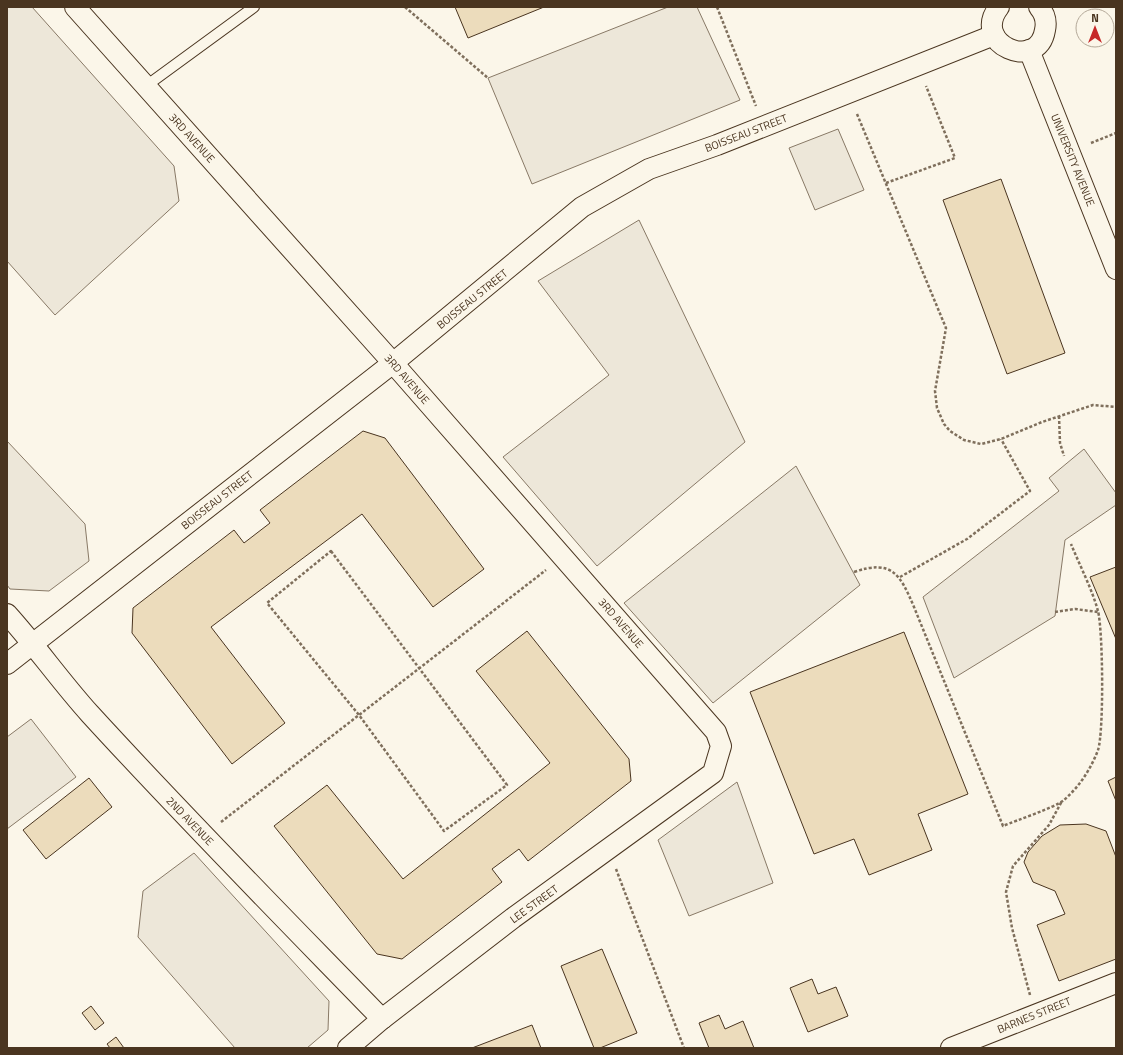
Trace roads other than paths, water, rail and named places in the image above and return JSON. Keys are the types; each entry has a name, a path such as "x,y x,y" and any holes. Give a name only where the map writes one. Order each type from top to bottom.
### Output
{"street":[{"name":"3RD AVENUE","path":"75,7 393,363 716,732 721,746 717,761"},
{"path":"999,7 995,13 992,25 994,35 1004,48 1016,52 1029,50 1036,46 1044,36 1046,22 1043,11 1039,7"},
{"name":"BOISSEAU STREET","path":"7,664 393,363 582,208 649,169 717,145 994,35"},
{"name":"UNIVERSITY AVENUE","path":"1029,50 1116,269"},
{"name":"2ND AVENUE","path":"7,614 33,643 89,712 170,800 382,1019"},
{"name":"LEE STREET","path":"348,1048 382,1019 514,918 713,773 717,761"},
{"name":"BARNES STREET","path":"951,1048 1116,983"}],"lane":[{"path":"146,86 254,7"}]}
